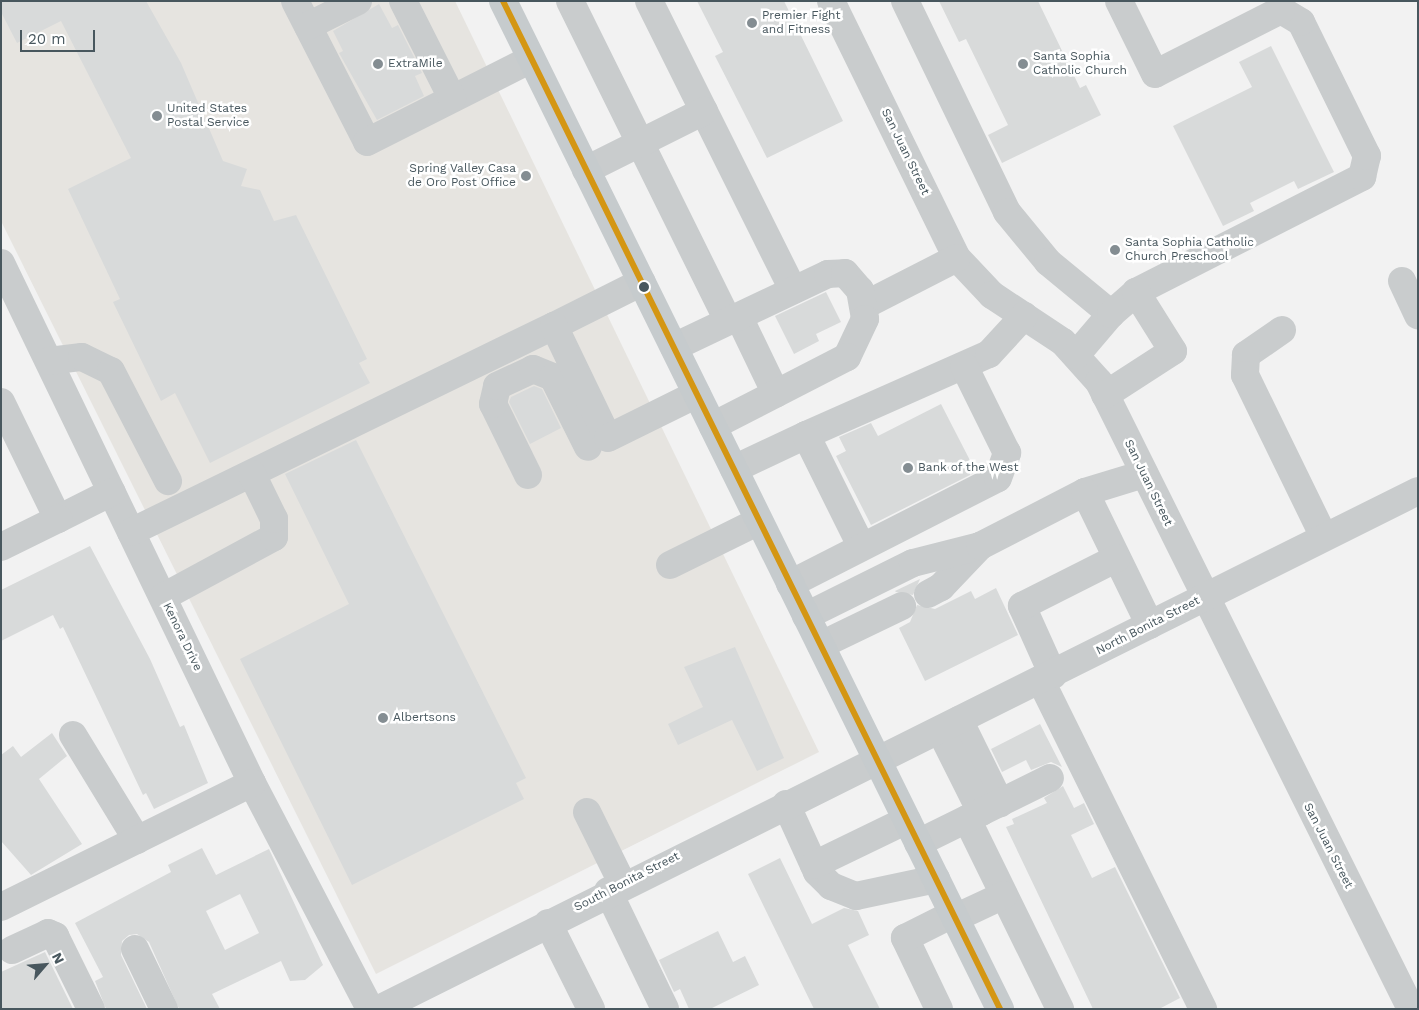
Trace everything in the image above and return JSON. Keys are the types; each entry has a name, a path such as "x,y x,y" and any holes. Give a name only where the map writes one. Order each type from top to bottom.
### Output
{"main road":[{"path":"503,1 1000,1009"}],"street":[{"path":"295,1 367,142 531,59"},
{"path":"308,26 358,1"},
{"path":"570,1 641,142 776,394"},
{"path":"649,1 793,290"},
{"name":"San Juan Street","path":"831,1 957,258 992,295 1076,354 1105,395 1204,598 1412,1009"},
{"path":"905,1 1006,212 1048,262 1111,314"},
{"path":"1076,354 1111,314 1136,292 1362,178 1367,156 1301,22 1281,10 1155,74 1119,1"},
{"path":"408,2 452,98"},
{"path":"586,170 704,111"},
{"path":"865,305 957,258"},
{"name":"Kenora Drive","path":"1,263 252,783 370,1009"},
{"path":"713,426 847,357 860,337 865,305 845,273 828,274 736,320"},
{"path":"1402,281 1418,314"},
{"path":"131,532 642,282"},
{"path":"674,347 826,282 839,284 849,299 852,320 835,363"},
{"path":"1105,395 1173,351 1136,292"},
{"path":"734,469 989,354 1024,316"},
{"path":"554,326 608,438 697,394"},
{"path":"1282,330 1246,355 1245,375 1324,538"},
{"path":"49,361 82,357 111,371 168,481"},
{"path":"790,584 861,546 998,478 1007,453 964,366"},
{"path":"528,475 493,404 497,386 503,383 533,370 553,377 588,447"},
{"path":"1,402 58,519"},
{"path":"806,435 861,546"},
{"path":"163,597 274,538 274,519 252,474"},
{"path":"806,616 913,563 980,546 1085,492 1144,474"},
{"name":"North Bonita Street","path":"877,759 1047,678 1418,491"},
{"path":"1,547 112,492"},
{"path":"1085,492 1150,625"},
{"path":"670,565 759,520"},
{"path":"928,594 941,587 980,546"},
{"path":"1117,558 1022,606 1047,678 1200,1008"},
{"path":"820,645 902,606"},
{"path":"949,725 983,811 1004,895 1060,1009"},
{"path":"73,735 137,840"},
{"name":"South Bonita Street","path":"379,1009 615,888 877,759"},
{"path":"814,865 912,831 983,811 1050,778"},
{"path":"1,907 252,783"},
{"path":"786,804 814,865 830,886 856,896 936,879"},
{"path":"587,812 615,888 665,1009"},
{"path":"939,1009 905,938 1004,895"},
{"path":"548,923 591,1009"},
{"path":"12,950 48,933 55,936 91,1009"},
{"path":"135,949 164,1009"}],"shaded area":[{"path":"1,1 455,1 819,752 376,974 1,221"}],"building":[{"path":"1,1 146,1 181,63 223,161 247,169 241,186 260,190 274,221 296,215 367,359 359,363 370,383 210,463 175,393 161,401 113,302 120,299 68,189 131,158 61,21 17,43 1,12"},
{"path":"697,1 784,1 843,121 767,158 715,56 723,52"},
{"name":"Santa Sophia Catholic Church","path":"939,1 1038,1 1080,88 1086,85 1101,115 1002,163 988,135 1008,125 966,39 959,42"},
{"path":"379,4 392,28 398,25 422,73 415,76 424,96 377,120 339,53 343,51 333,31"},
{"path":"1271,46 1334,172 1298,189 1294,181 1250,203 1254,211 1223,226 1173,126 1252,87 1239,62"},
{"path":"826,292 841,322 816,334 819,341 794,354 775,316"},
{"path":"534,386 542,389 561,428 530,444 509,402 511,397"},
{"name":"Bank of the West","path":"941,404 976,472 871,525 836,456 846,451 839,437 871,423 878,436"},
{"name":"Albertsons","path":"356,440 526,778 516,783 524,799 352,885 240,659 349,604 285,474"},
{"path":"90,546 150,659 180,727 184,725 208,783 154,809 146,793 143,795 63,627 60,629 53,615 1,641 1,590"},
{"path":"920,579 913,595 895,591"},
{"path":"996,588 1018,635 925,681 899,628 910,622 917,605 935,609 971,591 975,599"},
{"path":"735,647 784,758 757,771 732,720 678,745 668,724 703,707 684,667"},
{"path":"1040,724 1062,767 1051,762 1031,770 1026,760 1002,772 991,749"},
{"path":"52,733 67,756 39,779 82,844 31,875 1,841 1,755 13,746 21,757"},
{"path":"1063,786 1074,808 1084,803 1094,824 1071,835 1092,878 1115,867 1180,998 1159,1009 1093,1009 1006,827 1014,824 1012,819 1047,803 1044,798"},
{"path":"202,848 216,875 269,849 323,965 305,980 290,981 281,961 212,994 220,1009 179,1009 149,942 137,934 129,935 122,941 121,955 147,1009 106,1009 95,981 103,977 75,923 171,872 168,865","holes":["240,894 259,933 225,950 206,911"]},
{"path":"780,858 812,924 844,908 858,911 869,935 848,945 880,1009 814,1009 748,874"},
{"path":"718,931 733,962 745,956 759,985 710,1009 689,1009 680,989 674,992 659,960"},
{"path":"45,952 73,1009 1,1009 1,972"}],"transit line":[{"path":"503,1 1000,1009"}],"place":[{"name":"Premier Fight and Fitness","path":"752,23"},
{"name":"ExtraMile","path":"378,64"},
{"name":"Santa Sophia Catholic Church","path":"1023,64"},
{"name":"United States Postal Service","path":"157,116"},
{"name":"Spring Valley Casa de Oro Post Office","path":"526,176"},
{"name":"Santa Sophia Catholic Church Preschool","path":"1115,250"},
{"name":"Bank of the West","path":"908,468"},
{"name":"Albertsons","path":"383,718"}]}
